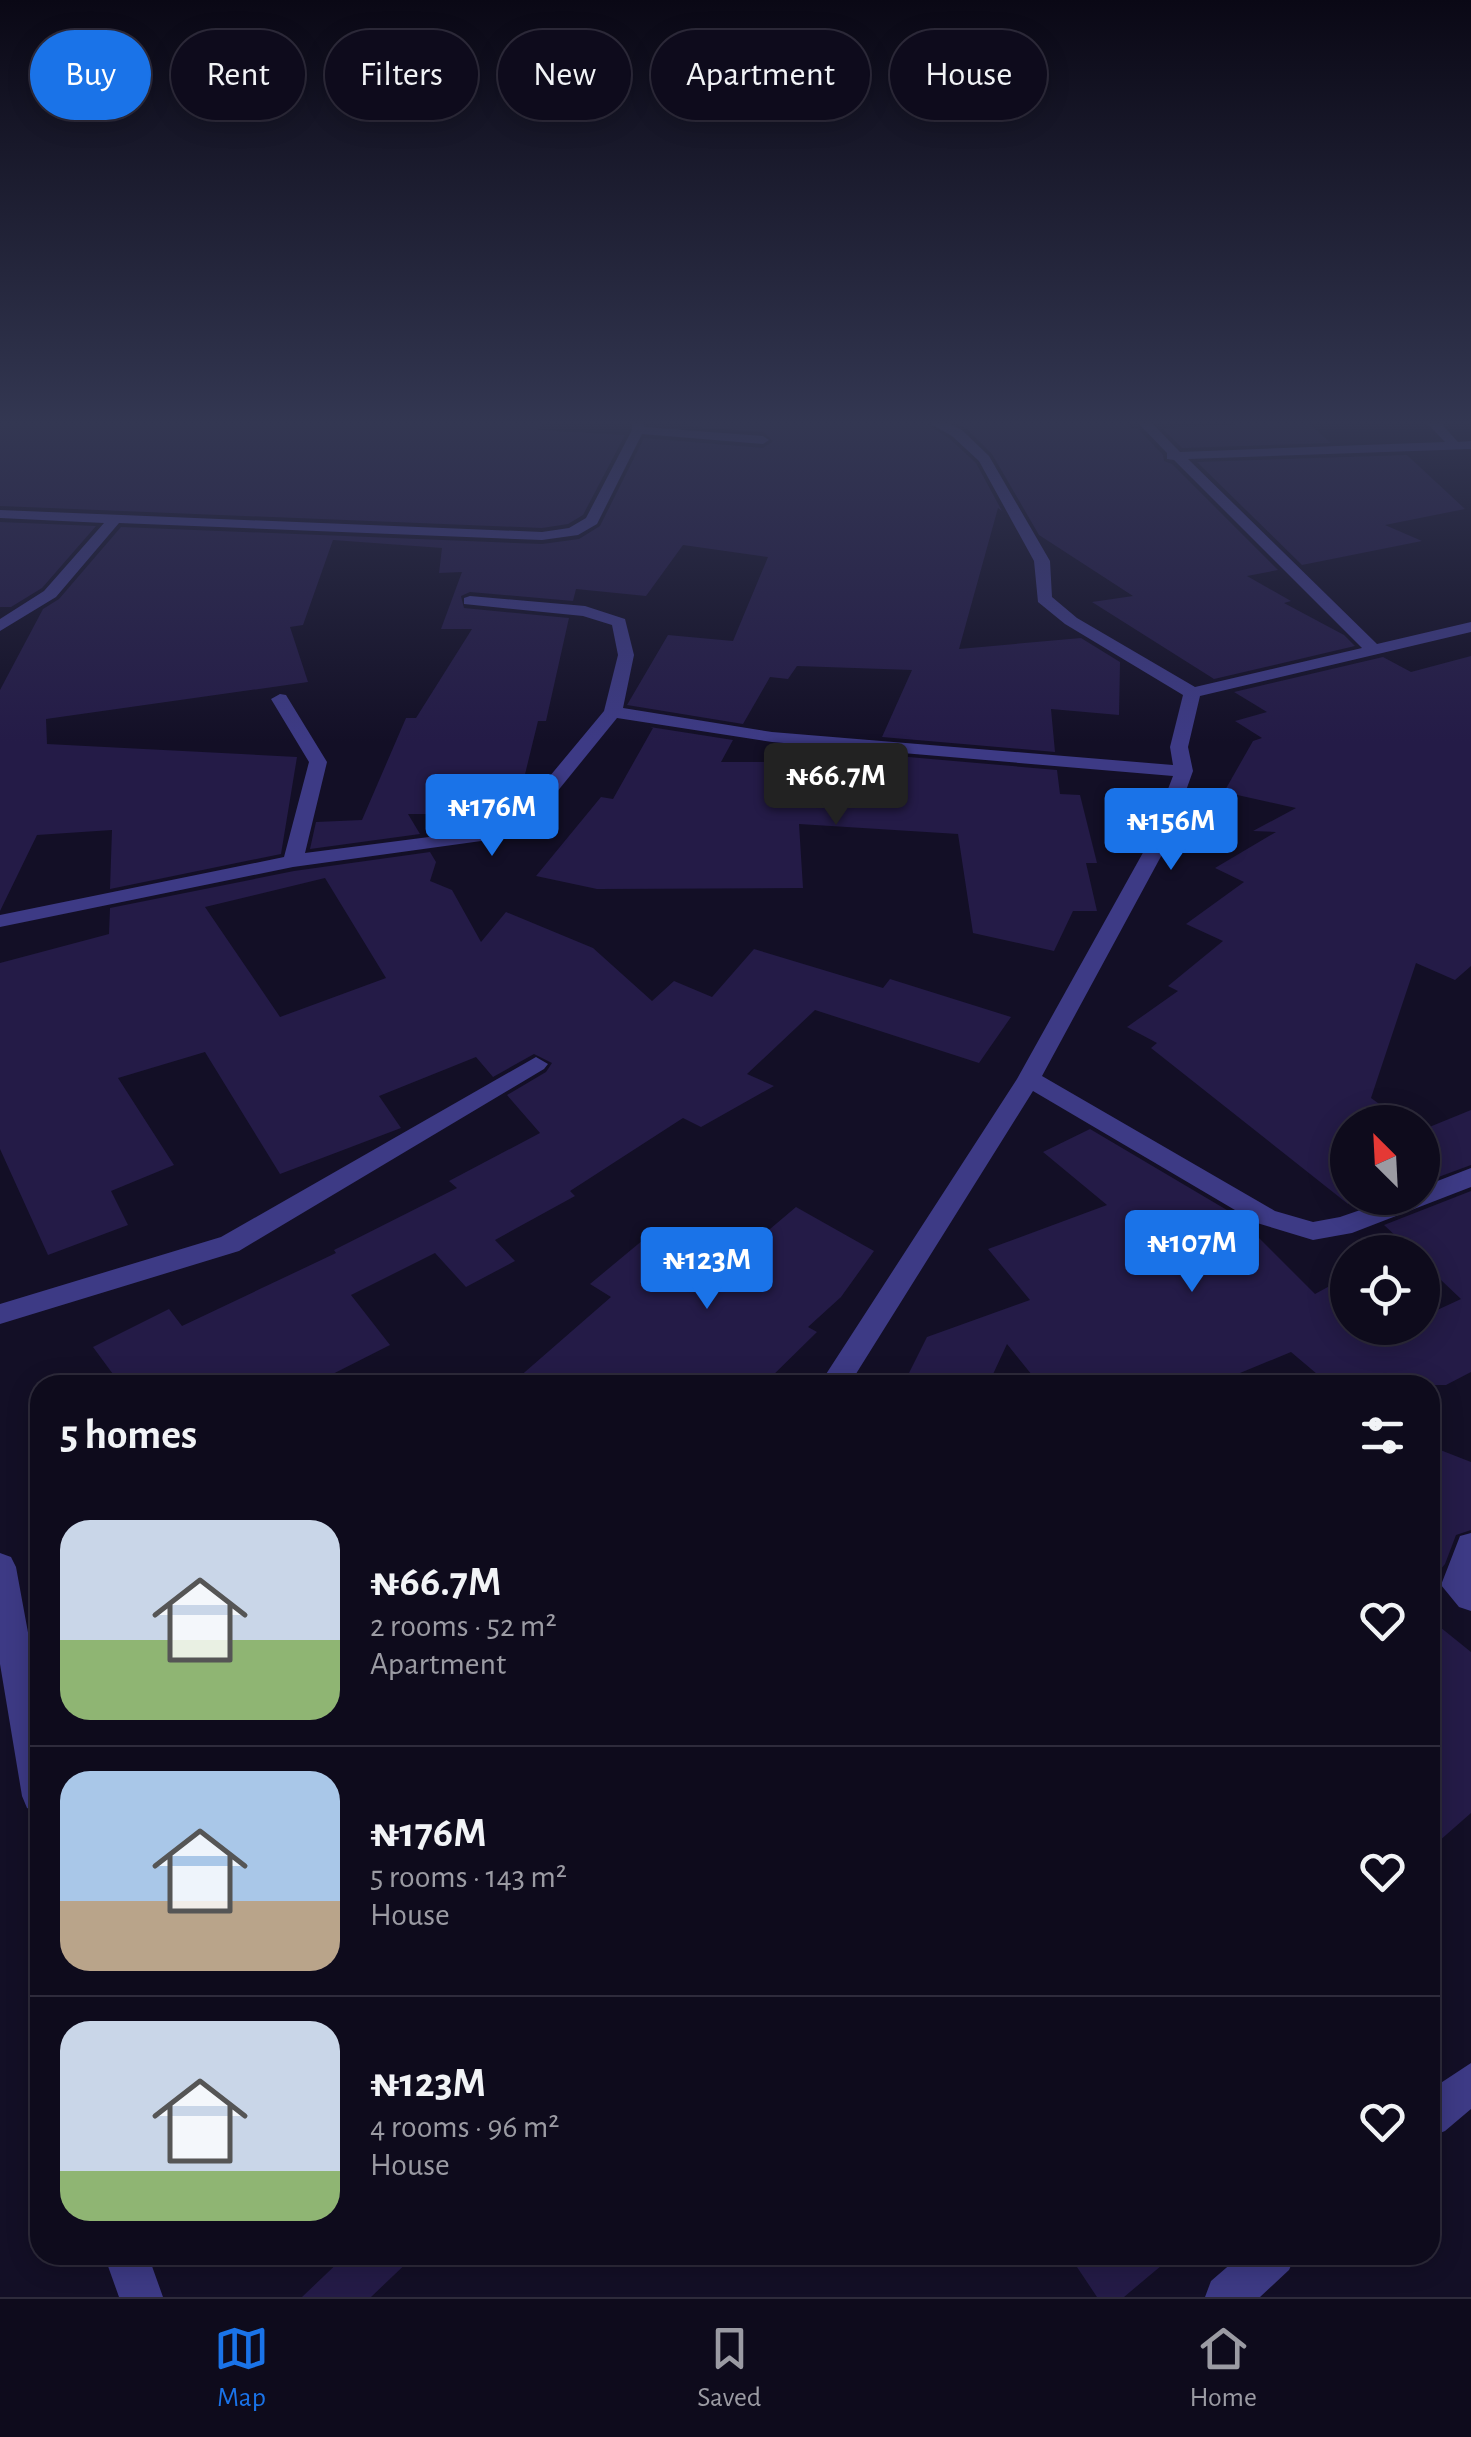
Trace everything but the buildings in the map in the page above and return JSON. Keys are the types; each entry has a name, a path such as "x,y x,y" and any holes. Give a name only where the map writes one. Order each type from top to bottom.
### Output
{"street":[{"path":"0,626 50,594 108,527"},
{"path":"290,527 542,536 582,527"},
{"path":"1023,527 1042,561 1044,599 1071,621 1192,694 1471,627"},
{"path":"1246,527 1375,652"},
{"path":"0,921 294,861 496,834 532,810 613,712 626,656 619,622 585,611 470,601"},
{"path":"840,1375 1030,1079 1154,849 1184,771 1179,746 1192,694"},
{"path":"280,699 318,762 294,861"},
{"path":"613,712 772,737 1184,771"},
{"path":"0,1314 230,1244 536,1064"},
{"path":"1030,1079 1266,1217 1312,1231 1344,1226 1373,1215"},
{"path":"1440,1189 1471,1177"},
{"path":"1471,1546 1457,1585 1471,1597"},
{"path":"0,1566 30,1738"},
{"path":"1440,2108 1471,2083"},
{"path":"130,2265 142,2297"},
{"path":"1227,2297 1263,2265"}]}
